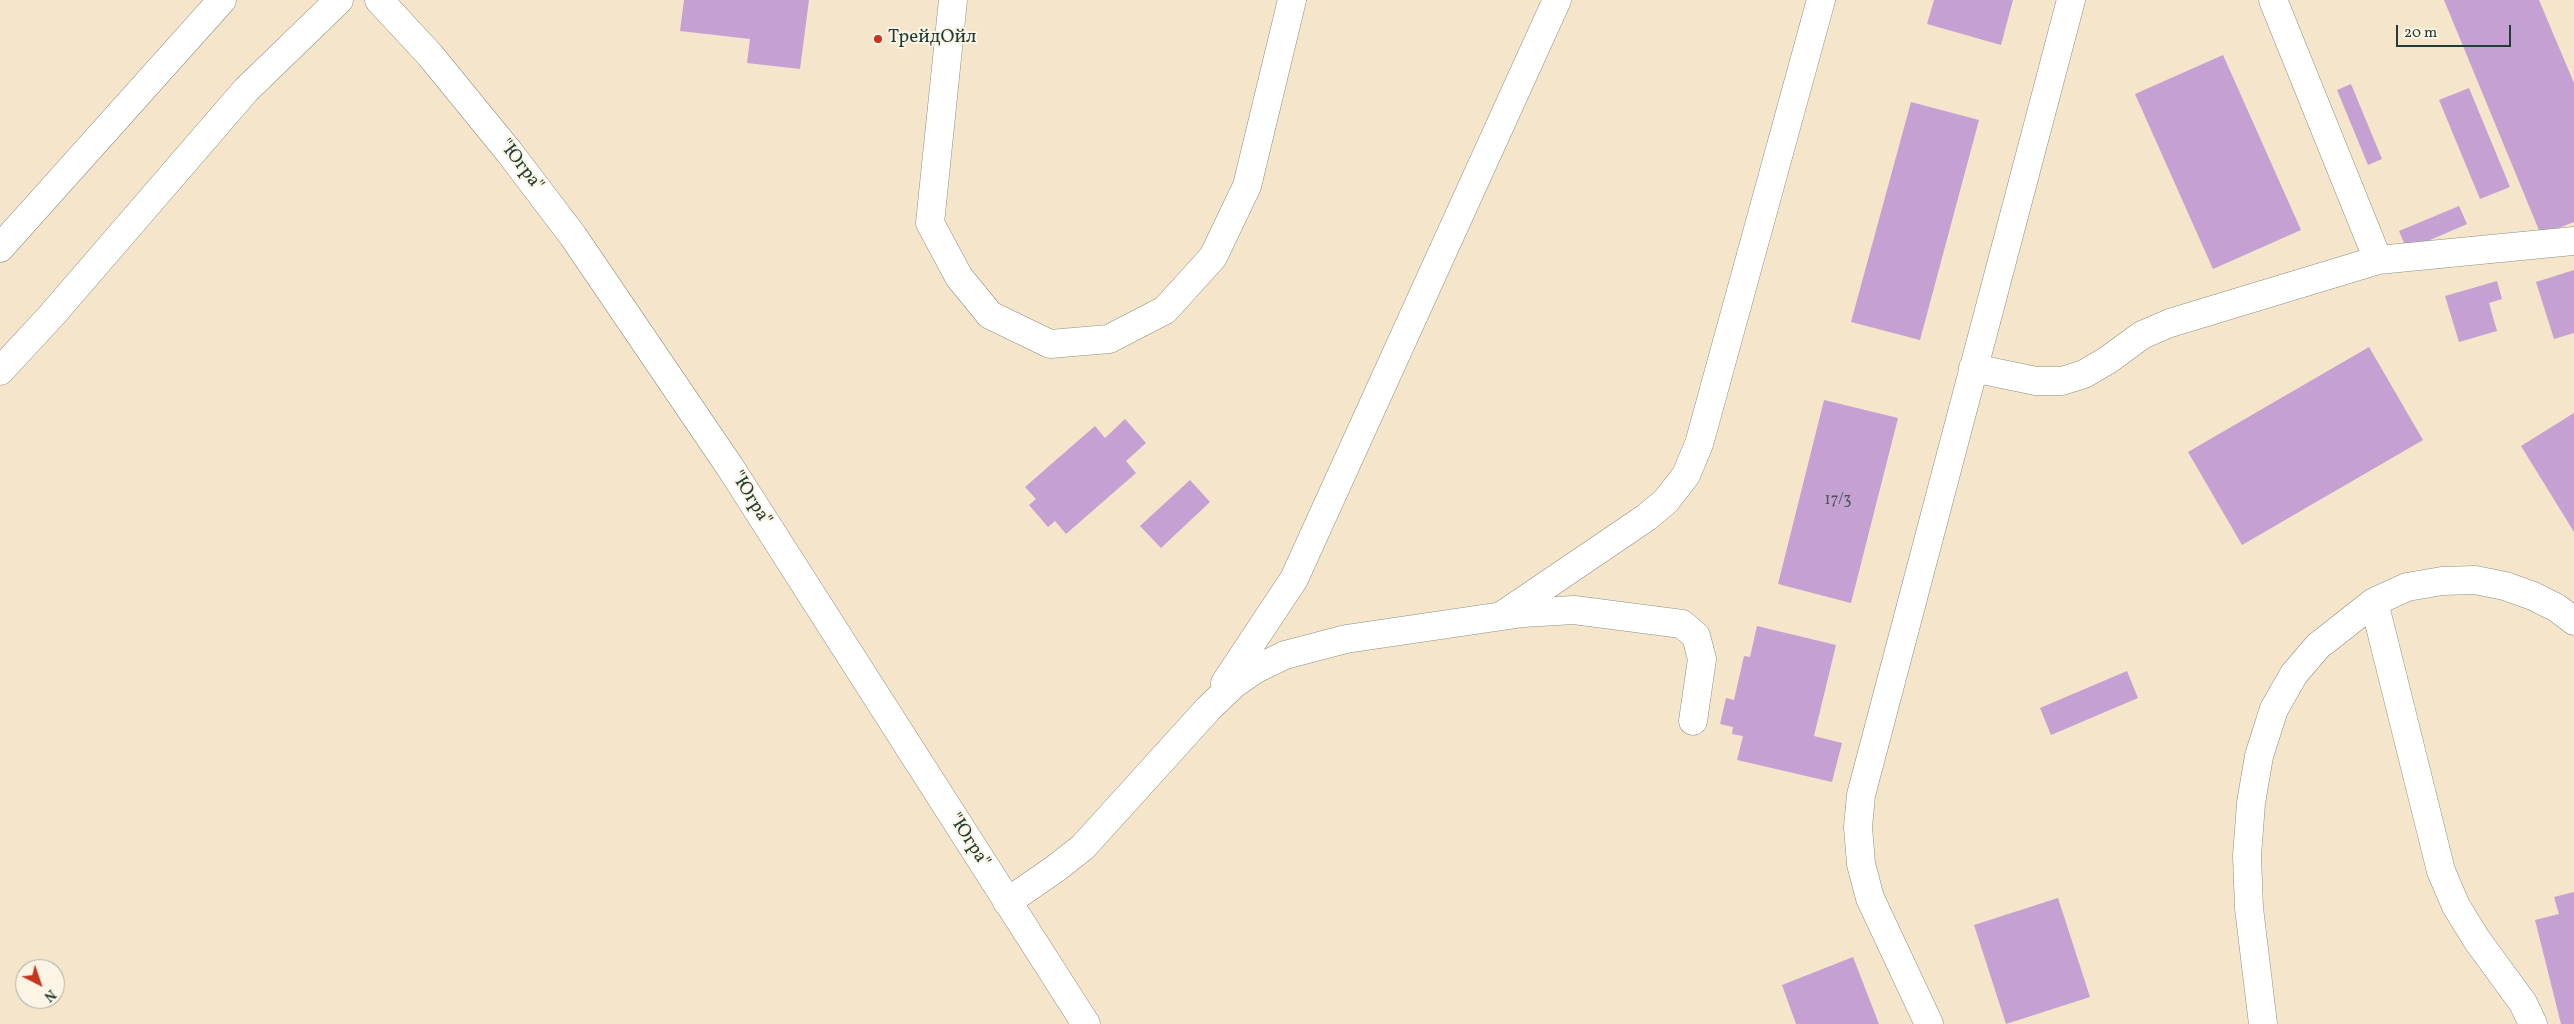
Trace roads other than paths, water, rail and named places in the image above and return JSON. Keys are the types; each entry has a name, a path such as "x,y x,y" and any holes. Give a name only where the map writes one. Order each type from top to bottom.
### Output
{"main road":[{"path":"0,248 222,0"},
{"path":"0,370 51,316 246,90 339,0"},
{"name":"\"Югра\"","path":"379,0 430,56 504,145 573,236 730,467 1086,1024"},
{"path":"953,0 930,223 959,277 990,316 1050,344 1109,339 1165,310 1213,257 1247,186 1292,0"},
{"path":"1208,709 1294,579 1557,0"},
{"path":"1500,616 1647,517 1666,501 1686,475 1699,444 1821,0"},
{"path":"1930,1024 1870,898 1861,864 1858,826 1861,795 2071,0"},
{"path":"2273,0 2378,260"},
{"path":"1973,368 2036,381 2062,381 2084,374 2108,360 2142,335 2170,323 2378,260 2574,241"},
{"path":"2262,1024 2249,908 2247,856 2251,803 2259,756 2274,709 2294,674 2318,646 2374,602 2407,588 2442,581 2475,580 2505,586 2533,596 2557,608 2574,621"},
{"path":"2374,602 2441,870 2461,915 2523,1003 2533,1024"},
{"path":"1007,902 1056,869 1082,847 1208,709 1234,684 1254,670 1285,655 1346,639 1523,612 1574,610 1682,624 1696,636 1702,659 1693,721"}],"place":[{"name":"ТрейдОйл","path":"878,39"}]}
